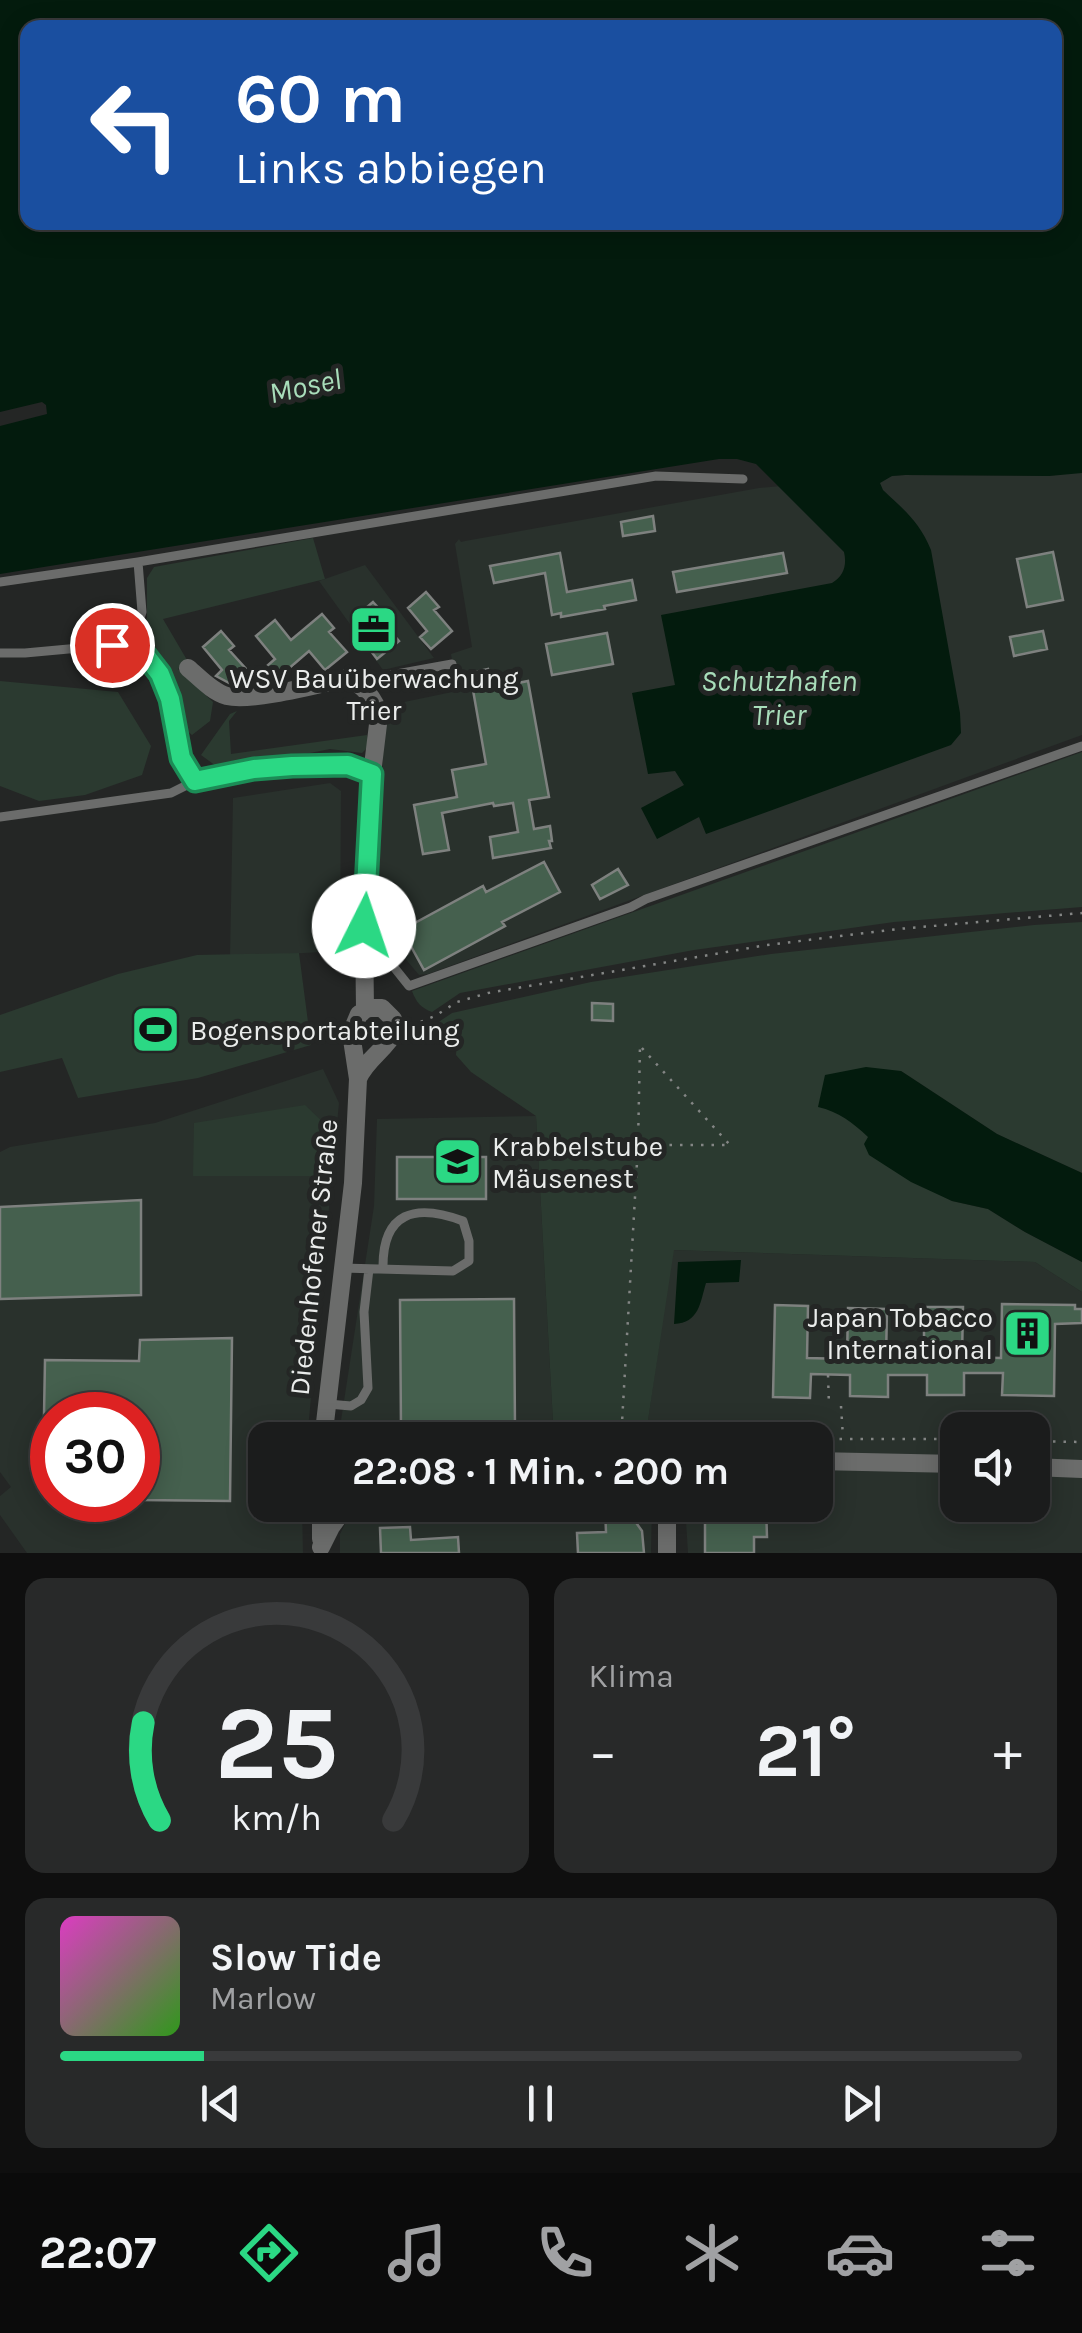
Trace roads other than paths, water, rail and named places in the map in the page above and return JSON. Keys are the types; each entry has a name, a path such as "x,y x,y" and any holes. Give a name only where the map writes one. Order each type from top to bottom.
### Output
{"street":[{"path":"188,668 216,692 228,696 250,697 347,678 356,682 378,708 363,952 364,1010 382,1008 395,1028 393,1036 363,1066 358,1079"},
{"name":"Diedenhofener Straße","path":"324,1422 353,1184 358,1079 352,1042 355,1020 364,1010"},
{"path":"352,1042 360,1049 380,1050"},
{"path":"833,1461 940,1463"},
{"path":"1050,1468 1082,1469"},
{"path":"321,1522 322,1550"},
{"path":"322,1550 335,1522"},
{"path":"667,1522 668,1553"}],"lane":[{"path":"0,582 656,476 744,479"},
{"path":"129,650 142,612 138,562"},
{"path":"0,653 112,645 146,656 160,674 170,699 181,758 195,781"},
{"path":"356,682 452,664"},
{"path":"363,952 385,956 409,986 1082,746"},
{"path":"0,817 171,793 195,781 254,769 348,765 372,774"},
{"path":"342,1268 453,1271 469,1260 463,1221 418,1213 399,1218 383,1251 384,1269"},
{"path":"325,1404 351,1406 361,1400 368,1388 364,1312 369,1269"}],"water":[{"path":"0,0 1082,0 1082,473 905,475 892,476 880,483 916,524 931,550 960,713 961,733 951,745 706,834 699,817 657,839 641,808 684,785 675,771 648,774 632,693 675,685 661,615 832,583 844,570 844,552 756,464 719,459 0,574 0,426 47,414 42,402 0,412"},
{"path":"866,1067 901,1071 997,1134 1082,1173 1082,1262 988,1209 952,1201 911,1182 869,1155 864,1144 868,1137 845,1118 818,1107 825,1075"},
{"path":"741,1260 739,1282 706,1283 694,1316 674,1324 678,1262"}],"place":[{"name":"WSV Bauüberwachung Trier","path":"374,630"},
{"name":"Bogensportabteilung","path":"155,1030"},
{"name":"Krabbelstube Mäusenest","path":"457,1162"},
{"name":"Japan Tobacco International","path":"1028,1333"}],"water label":[{"name":"Mosel","path":"305,386"},
{"name":"Schutzhafen Trier","path":"779,698"}]}
